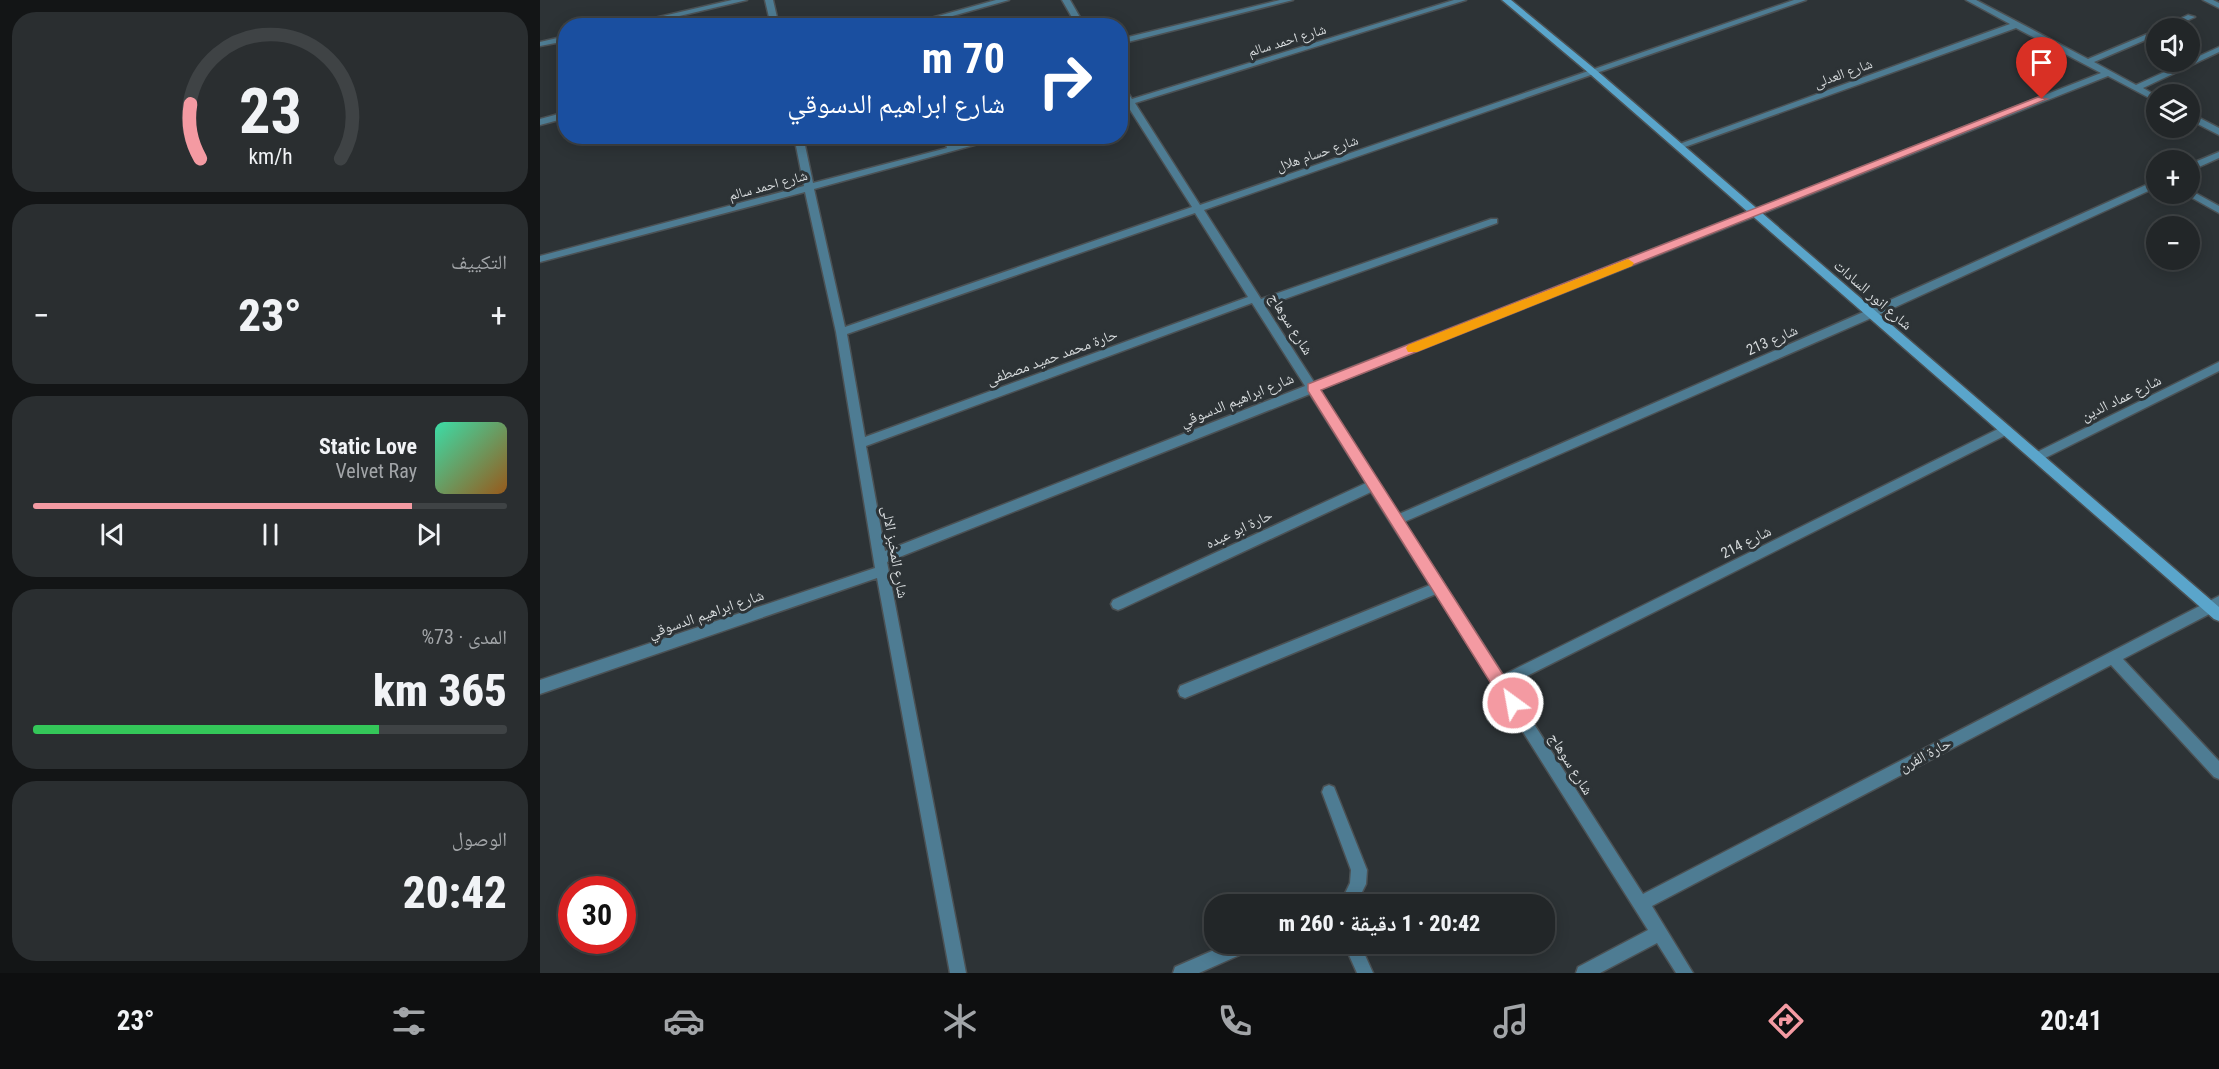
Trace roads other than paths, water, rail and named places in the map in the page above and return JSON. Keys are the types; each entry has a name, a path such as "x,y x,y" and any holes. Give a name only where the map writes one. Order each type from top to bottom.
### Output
{"street":[{"path":"660,18 742,0"},
{"path":"769,0 772,18"},
{"path":"936,18 1005,0"},
{"path":"1065,0 1076,18"},
{"path":"1128,40 1289,0"},
{"name":"شارع احمد سالم","path":"1128,103 1462,0"},
{"name":"شارع انور السادات","path":"1506,0 1593,72 2037,457 2216,608"},
{"name":"شارع حسام هلال","path":"841,332 1802,0"},
{"path":"1970,0 2146,93"},
{"path":"2207,0 2219,6"},
{"name":"شارع العدلى","path":"1679,146 2016,25"},
{"path":"2088,62 2146,37"},
{"path":"540,44 558,40"},
{"path":"2136,88 2219,49"},
{"name":"شارع ابراهيم الدسوقي","path":"540,687 881,565 1312,388 2108,73"},
{"name":"شارع سوهاج","path":"1128,107 1198,208 1685,973"},
{"path":"540,122 558,117"},
{"path":"2200,122 2219,132"},
{"name":"شارع المخبز الالى","path":"800,144 841,332 881,565 958,973"},
{"path":"950,144 952,150"},
{"name":"شارع احمد سالم","path":"540,259 974,144"},
{"path":"2200,164 2219,155"},
{"name":"شارع 213","path":"1397,520 1872,313 2146,188"},
{"path":"2200,199 2219,210"},
{"name":"حارة محمد حميد مصطفى","path":"859,444 1257,301 1494,221"},
{"name":"شارع عماد الدين","path":"2037,457 2219,366"},
{"name":"شارع 214","path":"1500,683 2006,430"},
{"name":"حارة ابو عبده","path":"1118,604 1374,484"},
{"path":"1185,691 1439,587"},
{"name":"حارة الفرن","path":"1640,904 2112,657 2216,608"},
{"path":"2112,657 2219,772"},
{"path":"1329,792 1359,870 1358,884 1353,894"},
{"path":"1584,973 1659,933"},
{"path":"1181,973 1223,954"},
{"path":"1356,954 1365,973"}]}
